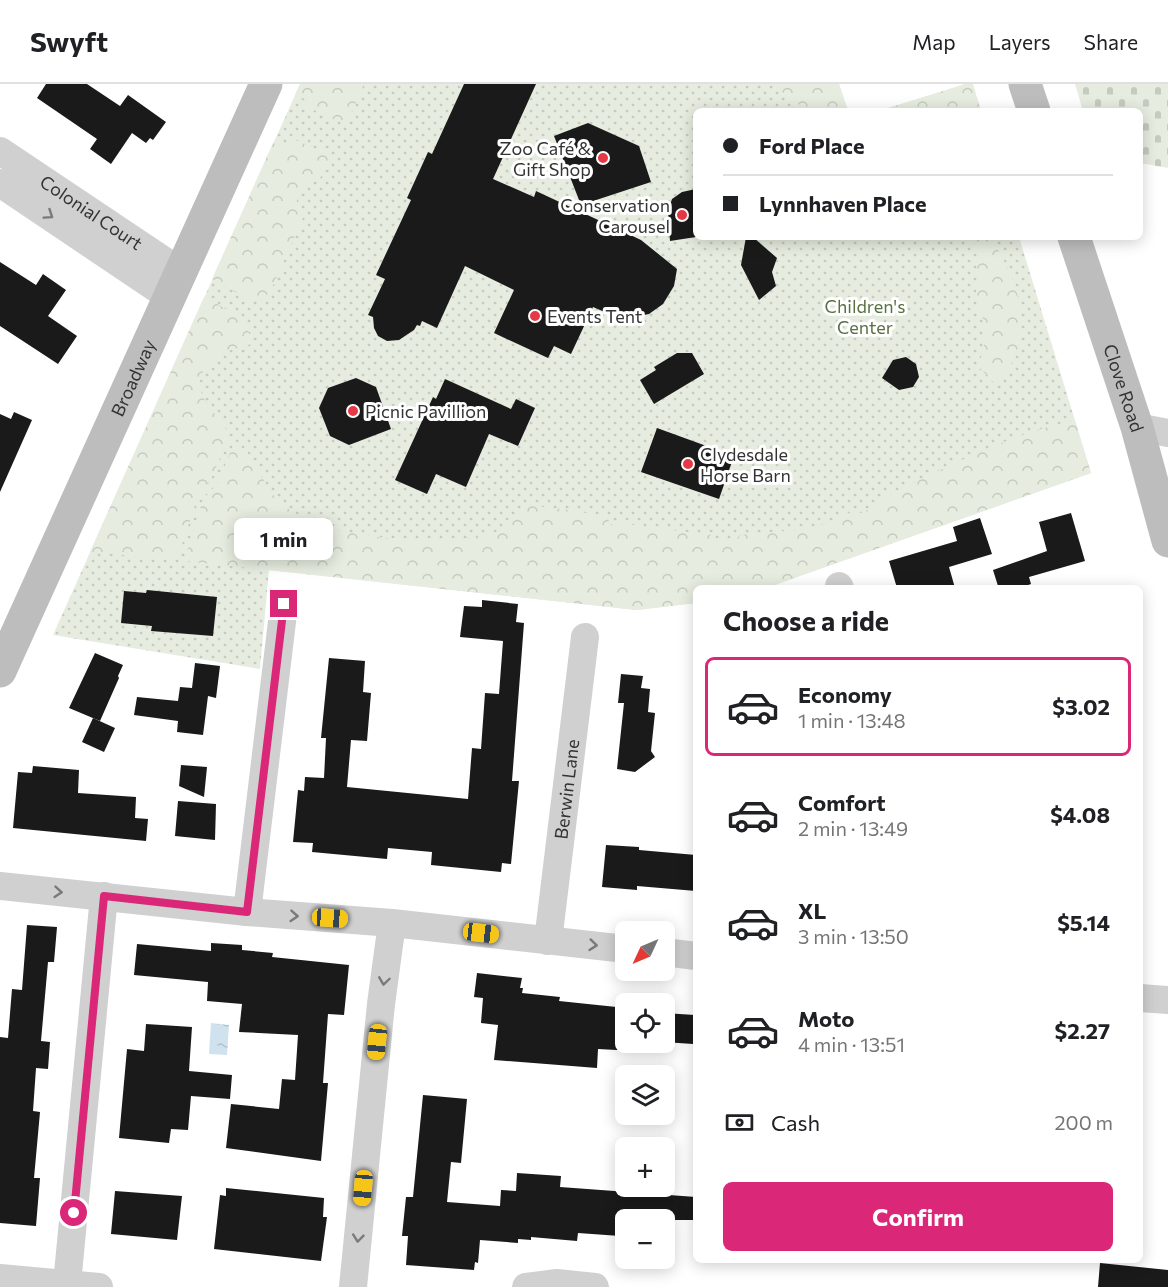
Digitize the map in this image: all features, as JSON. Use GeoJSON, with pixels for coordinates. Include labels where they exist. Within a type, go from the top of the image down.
{"type":"FeatureCollection","features":[{"type":"Feature","properties":{"kind":"street","name":"Broadway"},"geometry":{"type":"LineString","coordinates":[[0,671],[266,84]]}},
{"type":"Feature","properties":{"kind":"street"},"geometry":{"type":"LineString","coordinates":[[1026,84],[1033,108]]}},
{"type":"Feature","properties":{"kind":"street","name":"Colonial Court"},"geometry":{"type":"LineString","coordinates":[[0,151],[175,285]]}},
{"type":"Feature","properties":{"kind":"street","name":"Colonial Court"},"geometry":{"type":"LineString","coordinates":[[0,183],[175,285]]}},
{"type":"Feature","properties":{"kind":"street","name":"Clove Road"},"geometry":{"type":"LineString","coordinates":[[1075,240],[1152,430],[1168,541]]}},
{"type":"Feature","properties":{"kind":"street"},"geometry":{"type":"LineString","coordinates":[[247,912],[284,604]]}},
{"type":"Feature","properties":{"kind":"street","name":"Berwin Lane"},"geometry":{"type":"LineString","coordinates":[[548,941],[585,637]]}},
{"type":"Feature","properties":{"kind":"street"},"geometry":{"type":"LineString","coordinates":[[0,886],[247,912],[392,923],[615,948]]}},
{"type":"Feature","properties":{"kind":"street"},"geometry":{"type":"LineString","coordinates":[[67,1284],[104,896]]}},
{"type":"Feature","properties":{"kind":"street"},"geometry":{"type":"LineString","coordinates":[[353,1287],[381,1004],[392,923]]}},
{"type":"Feature","properties":{"kind":"street"},"geometry":{"type":"LineString","coordinates":[[675,953],[693,956]]}},
{"type":"Feature","properties":{"kind":"street"},"geometry":{"type":"LineString","coordinates":[[1143,998],[1168,1000]]}},
{"type":"Feature","properties":{"kind":"street"},"geometry":{"type":"LineString","coordinates":[[0,1278],[99,1287]]}},
{"type":"Feature","properties":{"kind":"street"},"geometry":{"type":"LineString","coordinates":[[526,1287],[557,1283],[595,1287]]}},
{"type":"Feature","properties":{"kind":"green space","name":"Children's Center"},"geometry":{"type":"Polygon","coordinates":[[[300,84],[839,84],[847,108],[693,108],[693,240],[1020,240],[1091,473],[774,585],[693,585],[693,603],[637,610],[269,570],[260,669],[53,635],[300,84]]]}},
{"type":"Feature","properties":{"kind":"green space"},"geometry":{"type":"Polygon","coordinates":[[[300,84],[364,84],[346,125],[305,106],[307,100],[295,95],[300,84]]]}},
{"type":"Feature","properties":{"kind":"green space"},"geometry":{"type":"Polygon","coordinates":[[[772,84],[839,84],[847,108],[803,108],[772,84]]]}},
{"type":"Feature","properties":{"kind":"green space"},"geometry":{"type":"Polygon","coordinates":[[[965,84],[973,84],[980,108],[888,108],[965,84]]]}},
{"type":"Feature","properties":{"kind":"green space"},"geometry":{"type":"Polygon","coordinates":[[[1075,84],[1168,84],[1168,168],[1143,164],[1143,108],[1082,108],[1075,84]]]}},
{"type":"Feature","properties":{"kind":"green space"},"geometry":{"type":"Polygon","coordinates":[[[291,138],[331,155],[321,177],[304,186],[297,193],[297,203],[303,218],[271,290],[264,298],[250,300],[212,279],[273,143],[287,149],[291,138]]]}},
{"type":"Feature","properties":{"kind":"green space"},"geometry":{"type":"Polygon","coordinates":[[[972,240],[993,240],[1009,271],[1019,302],[1021,331],[1019,345],[1006,372],[996,385],[978,366],[985,335],[982,315],[976,300],[977,259],[972,240]]]}},
{"type":"Feature","properties":{"kind":"green space"},"geometry":{"type":"Polygon","coordinates":[[[204,297],[241,321],[250,335],[251,344],[216,357],[201,375],[202,395],[229,436],[212,477],[197,499],[177,560],[90,552],[204,297]]]}},
{"type":"Feature","properties":{"kind":"green space"},"geometry":{"type":"Polygon","coordinates":[[[1075,421],[1091,473],[774,585],[693,585],[693,603],[637,610],[185,561],[203,499],[218,483],[235,440],[251,457],[272,493],[287,508],[316,523],[355,534],[420,540],[465,539],[484,536],[507,526],[524,505],[588,513],[609,519],[608,523],[618,526],[620,521],[636,525],[635,529],[644,531],[646,527],[712,535],[717,540],[735,540],[740,535],[796,530],[824,524],[854,511],[861,513],[876,506],[877,501],[957,462],[1014,438],[1075,421]]]}},
{"type":"Feature","properties":{"kind":"water"},"geometry":{"type":"Polygon","coordinates":[[[211,1023],[229,1025],[227,1055],[209,1054],[211,1023]]]}},
{"type":"Feature","properties":{"kind":"building"},"geometry":{"type":"Polygon","coordinates":[[[46,84],[87,84],[120,106],[128,95],[166,122],[153,140],[150,138],[146,143],[132,133],[111,164],[90,149],[97,139],[37,98],[46,84]]]}},
{"type":"Feature","properties":{"kind":"building"},"geometry":{"type":"Polygon","coordinates":[[[464,84],[536,84],[493,179],[534,197],[536,191],[641,240],[677,269],[674,286],[663,304],[649,314],[628,318],[614,316],[593,307],[571,354],[554,346],[548,358],[494,333],[514,290],[465,266],[437,328],[422,321],[420,326],[417,325],[414,330],[399,340],[387,341],[378,336],[374,328],[373,317],[368,315],[385,279],[376,275],[411,200],[407,198],[428,152],[432,154],[464,84]]]}},
{"type":"Feature","properties":{"kind":"building","name":"Zoo Café & Gift Shop"},"geometry":{"type":"Polygon","coordinates":[[[588,123],[639,146],[651,182],[581,205],[554,136],[588,123]]]}},
{"type":"Feature","properties":{"kind":"building","name":"Conservation Carousel"},"geometry":{"type":"Polygon","coordinates":[[[693,190],[693,237],[670,241],[668,211],[672,199],[682,192],[693,190]]]}},
{"type":"Feature","properties":{"kind":"building"},"geometry":{"type":"Polygon","coordinates":[[[745,240],[756,240],[777,258],[772,272],[776,286],[759,300],[741,265],[745,240]]]}},
{"type":"Feature","properties":{"kind":"building"},"geometry":{"type":"Polygon","coordinates":[[[0,262],[36,285],[43,274],[66,290],[48,316],[77,336],[58,364],[0,326],[0,262]]]}},
{"type":"Feature","properties":{"kind":"building"},"geometry":{"type":"Polygon","coordinates":[[[677,353],[692,353],[704,374],[654,404],[640,380],[656,370],[654,367],[677,353]]]}},
{"type":"Feature","properties":{"kind":"building"},"geometry":{"type":"Polygon","coordinates":[[[906,357],[916,364],[919,377],[913,387],[899,390],[882,378],[893,360],[906,357]]]}},
{"type":"Feature","properties":{"kind":"building","name":"Picnic Pavillion"},"geometry":{"type":"Polygon","coordinates":[[[356,378],[376,387],[391,429],[349,445],[330,436],[319,408],[328,388],[356,378]]]}},
{"type":"Feature","properties":{"kind":"building"},"geometry":{"type":"Polygon","coordinates":[[[445,379],[511,409],[516,399],[535,408],[518,446],[489,434],[466,487],[436,474],[427,494],[395,480],[433,397],[436,399],[445,379]]]}},
{"type":"Feature","properties":{"kind":"building"},"geometry":{"type":"Polygon","coordinates":[[[14,412],[32,420],[0,492],[0,414],[11,419],[14,412]]]}},
{"type":"Feature","properties":{"kind":"building","name":"Clydesdale Horse Barn"},"geometry":{"type":"Polygon","coordinates":[[[657,428],[734,456],[719,499],[641,472],[657,428]]]}},
{"type":"Feature","properties":{"kind":"building"},"geometry":{"type":"Polygon","coordinates":[[[1071,513],[1085,561],[1029,577],[1031,584],[1028,585],[998,585],[993,570],[1047,551],[1039,522],[1071,513]]]}},
{"type":"Feature","properties":{"kind":"building"},"geometry":{"type":"Polygon","coordinates":[[[980,518],[992,554],[949,567],[954,585],[896,585],[889,561],[957,541],[953,527],[980,518]]]}},
{"type":"Feature","properties":{"kind":"building"},"geometry":{"type":"Polygon","coordinates":[[[147,590],[217,597],[213,636],[151,631],[152,626],[121,623],[124,591],[146,593],[147,590]]]}},
{"type":"Feature","properties":{"kind":"building"},"geometry":{"type":"Polygon","coordinates":[[[482,600],[518,604],[516,622],[524,623],[512,781],[519,781],[511,864],[502,863],[501,872],[431,865],[432,852],[388,848],[387,859],[312,852],[313,843],[293,842],[298,790],[304,791],[305,777],[324,778],[326,738],[321,738],[329,658],[365,661],[363,692],[371,693],[367,741],[351,740],[347,787],[468,799],[472,748],[481,749],[485,693],[499,694],[503,641],[460,637],[464,606],[482,607],[482,600]]]}},
{"type":"Feature","properties":{"kind":"building"},"geometry":{"type":"Polygon","coordinates":[[[95,653],[123,665],[100,721],[69,708],[95,653]]]}},
{"type":"Feature","properties":{"kind":"building"},"geometry":{"type":"Polygon","coordinates":[[[195,663],[220,666],[216,698],[208,696],[203,735],[177,732],[178,721],[134,715],[137,697],[178,701],[180,687],[192,688],[195,663]]]}},
{"type":"Feature","properties":{"kind":"building"},"geometry":{"type":"Polygon","coordinates":[[[621,674],[643,676],[641,688],[650,689],[648,712],[655,713],[651,751],[655,757],[635,772],[617,769],[624,703],[618,703],[621,674]]]}},
{"type":"Feature","properties":{"kind":"building"},"geometry":{"type":"Polygon","coordinates":[[[93,718],[115,728],[104,752],[82,742],[93,718]]]}},
{"type":"Feature","properties":{"kind":"building"},"geometry":{"type":"Polygon","coordinates":[[[181,765],[207,767],[204,797],[179,786],[181,765]]]}},
{"type":"Feature","properties":{"kind":"building"},"geometry":{"type":"Polygon","coordinates":[[[33,766],[79,770],[78,793],[136,797],[135,818],[148,819],[146,841],[13,828],[18,772],[32,773],[33,766]]]}},
{"type":"Feature","properties":{"kind":"building"},"geometry":{"type":"Polygon","coordinates":[[[178,801],[216,804],[215,840],[175,836],[178,801]]]}},
{"type":"Feature","properties":{"kind":"building"},"geometry":{"type":"Polygon","coordinates":[[[606,845],[693,855],[693,891],[637,886],[637,890],[602,887],[606,845]]]}},
{"type":"Feature","properties":{"kind":"building"},"geometry":{"type":"Polygon","coordinates":[[[27,925],[57,927],[54,962],[48,962],[41,1041],[50,1042],[48,1069],[36,1068],[33,1111],[40,1112],[34,1178],[40,1178],[36,1226],[0,1223],[0,1037],[8,1038],[12,989],[22,990],[27,925]]]}},
{"type":"Feature","properties":{"kind":"building"},"geometry":{"type":"Polygon","coordinates":[[[211,943],[242,945],[242,950],[273,953],[272,957],[349,965],[344,1015],[328,1014],[323,1083],[328,1083],[321,1161],[226,1148],[231,1104],[279,1109],[282,1079],[295,1080],[298,1035],[239,1032],[242,1004],[207,1001],[208,982],[134,975],[137,944],[211,951],[211,943]]]}},
{"type":"Feature","properties":{"kind":"building"},"geometry":{"type":"Polygon","coordinates":[[[477,973],[522,978],[520,988],[523,988],[522,993],[560,997],[559,1001],[615,1007],[615,1050],[598,1049],[597,1068],[494,1060],[498,1025],[481,1023],[483,998],[474,997],[477,973]]]}},
{"type":"Feature","properties":{"kind":"building"},"geometry":{"type":"Polygon","coordinates":[[[675,1014],[693,1015],[693,1044],[675,1043],[675,1014]]]}},
{"type":"Feature","properties":{"kind":"building"},"geometry":{"type":"Polygon","coordinates":[[[146,1024],[192,1027],[189,1071],[232,1075],[230,1099],[191,1096],[188,1130],[171,1129],[169,1143],[119,1138],[127,1049],[144,1051],[146,1024]]]}},
{"type":"Feature","properties":{"kind":"building"},"geometry":{"type":"Polygon","coordinates":[[[423,1095],[467,1099],[461,1163],[451,1162],[447,1202],[500,1206],[501,1190],[516,1191],[517,1173],[561,1176],[560,1187],[615,1191],[615,1197],[693,1197],[693,1220],[675,1220],[675,1209],[615,1209],[615,1236],[578,1233],[577,1241],[531,1237],[531,1240],[518,1239],[518,1243],[480,1240],[478,1263],[475,1262],[474,1270],[406,1265],[408,1236],[402,1236],[406,1197],[413,1197],[423,1095]]]}},
{"type":"Feature","properties":{"kind":"building"},"geometry":{"type":"Polygon","coordinates":[[[226,1188],[324,1198],[323,1217],[327,1217],[321,1261],[214,1249],[220,1195],[226,1196],[226,1188]]]}},
{"type":"Feature","properties":{"kind":"building"},"geometry":{"type":"Polygon","coordinates":[[[115,1191],[182,1196],[177,1240],[111,1234],[115,1191]]]}},
{"type":"Feature","properties":{"kind":"building"},"geometry":{"type":"Polygon","coordinates":[[[1100,1263],[1168,1270],[1168,1287],[1098,1287],[1100,1263]]]}},
{"type":"Feature","properties":{"kind":"place","name":"Zoo Café & Gift Shop"},"geometry":{"type":"Point","coordinates":[603,158]}},
{"type":"Feature","properties":{"kind":"place","name":"Conservation Carousel"},"geometry":{"type":"Point","coordinates":[682,215]}},
{"type":"Feature","properties":{"kind":"place","name":"Events Tent"},"geometry":{"type":"Point","coordinates":[535,316]}},
{"type":"Feature","properties":{"kind":"place","name":"Picnic Pavillion"},"geometry":{"type":"Point","coordinates":[353,411]}},
{"type":"Feature","properties":{"kind":"place","name":"Clydesdale Horse Barn"},"geometry":{"type":"Point","coordinates":[688,464]}},
{"type":"Feature","properties":{"kind":"route"},"geometry":{"type":"LineString","coordinates":[[74,1213],[104,896],[247,912],[284,604]]}}]}
